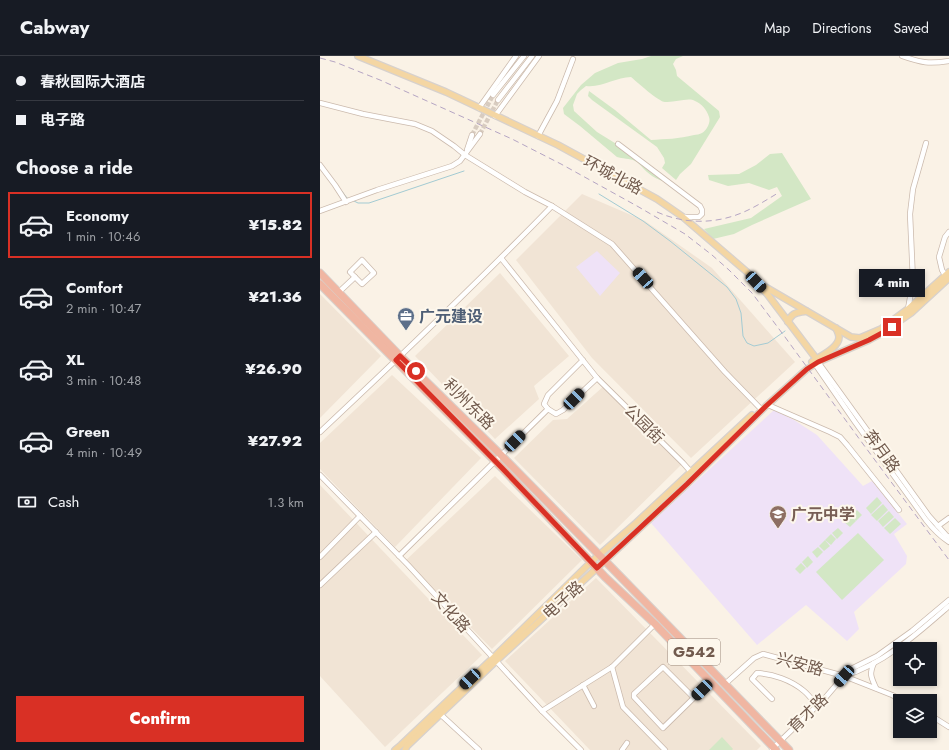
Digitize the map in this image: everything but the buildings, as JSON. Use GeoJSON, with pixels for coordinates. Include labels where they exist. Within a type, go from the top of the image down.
{"type":"FeatureCollection","features":[{"type":"Feature","properties":{"kind":"highway","name":"利州东路"},"geometry":{"type":"LineString","coordinates":[[320,273],[398,358],[591,562]]}},
{"type":"Feature","properties":{"kind":"highway","name":"利州东路"},"geometry":{"type":"LineString","coordinates":[[320,284],[501,456],[598,554]]}},
{"type":"Feature","properties":{"kind":"highway","name":"G542"},"geometry":{"type":"LineString","coordinates":[[598,554],[789,750]]}},
{"type":"Feature","properties":{"kind":"highway","name":"G542"},"geometry":{"type":"LineString","coordinates":[[591,562],[655,624],[774,749]]}},
{"type":"Feature","properties":{"kind":"main road","name":"环城北路"},"geometry":{"type":"LineString","coordinates":[[358,56],[432,86],[538,136],[657,199],[683,217],[747,272],[768,295],[812,353],[816,362]]}},
{"type":"Feature","properties":{"kind":"main road"},"geometry":{"type":"LineString","coordinates":[[756,282],[851,337],[860,338],[881,329],[908,309],[948,275]]}},
{"type":"Feature","properties":{"kind":"main road","name":"电子路"},"geometry":{"type":"LineString","coordinates":[[395,750],[494,659],[598,554],[636,523],[805,366],[882,333],[911,313],[948,275]]}},
{"type":"Feature","properties":{"kind":"main road"},"geometry":{"type":"LineString","coordinates":[[788,322],[790,316],[795,313],[807,311]]}},
{"type":"Feature","properties":{"kind":"main road"},"geometry":{"type":"LineString","coordinates":[[816,362],[838,342],[839,336],[836,328]]}},
{"type":"Feature","properties":{"kind":"main road"},"geometry":{"type":"LineString","coordinates":[[812,353],[817,354],[829,351]]}},
{"type":"Feature","properties":{"kind":"main road","name":"电子路"},"geometry":{"type":"LineString","coordinates":[[494,659],[597,568],[687,484],[768,405],[816,362]]}},
{"type":"Feature","properties":{"kind":"main road","name":"电子路"},"geometry":{"type":"LineString","coordinates":[[405,750],[438,712]]}},
{"type":"Feature","properties":{"kind":"main road"},"geometry":{"type":"LineString","coordinates":[[761,734],[767,728]]}},
{"type":"Feature","properties":{"kind":"street"},"geometry":{"type":"LineString","coordinates":[[479,108],[516,56]]}},
{"type":"Feature","properties":{"kind":"street"},"geometry":{"type":"LineString","coordinates":[[493,95],[524,56]]}},
{"type":"Feature","properties":{"kind":"street"},"geometry":{"type":"LineString","coordinates":[[498,100],[532,56]]}},
{"type":"Feature","properties":{"kind":"street"},"geometry":{"type":"LineString","coordinates":[[495,116],[539,56]]}},
{"type":"Feature","properties":{"kind":"street"},"geometry":{"type":"LineString","coordinates":[[902,56],[920,62],[949,62]]}},
{"type":"Feature","properties":{"kind":"street"},"geometry":{"type":"LineString","coordinates":[[538,136],[557,101],[573,59]]}},
{"type":"Feature","properties":{"kind":"street"},"geometry":{"type":"LineString","coordinates":[[320,103],[363,114],[415,124],[432,131],[465,155],[525,192],[552,206],[612,244],[725,372],[760,408]]}},
{"type":"Feature","properties":{"kind":"street"},"geometry":{"type":"LineString","coordinates":[[320,211],[377,190],[452,166],[460,161],[480,134]]}},
{"type":"Feature","properties":{"kind":"street"},"geometry":{"type":"LineString","coordinates":[[465,155],[472,135]]}},
{"type":"Feature","properties":{"kind":"street"},"geometry":{"type":"LineString","coordinates":[[908,309],[913,281],[910,214],[913,189],[926,143]]}},
{"type":"Feature","properties":{"kind":"street"},"geometry":{"type":"LineString","coordinates":[[618,144],[685,194],[702,209],[702,214],[698,217],[683,217]]}},
{"type":"Feature","properties":{"kind":"street"},"geometry":{"type":"LineString","coordinates":[[320,165],[348,201]]}},
{"type":"Feature","properties":{"kind":"street"},"geometry":{"type":"LineString","coordinates":[[320,432],[501,258],[552,206]]}},
{"type":"Feature","properties":{"kind":"street"},"geometry":{"type":"LineString","coordinates":[[948,275],[942,270],[939,257],[945,237],[949,232]]}},
{"type":"Feature","properties":{"kind":"street"},"geometry":{"type":"LineString","coordinates":[[501,258],[582,360],[548,395],[544,404],[548,409],[556,414],[564,410],[597,378]]}},
{"type":"Feature","properties":{"kind":"street"},"geometry":{"type":"LineString","coordinates":[[362,260],[374,273],[362,284],[355,277],[350,272],[362,260]]}},
{"type":"Feature","properties":{"kind":"street"},"geometry":{"type":"LineString","coordinates":[[339,292],[355,277]]}},
{"type":"Feature","properties":{"kind":"street","name":"公园街"},"geometry":{"type":"LineString","coordinates":[[582,360],[597,378],[691,472]]}},
{"type":"Feature","properties":{"kind":"street"},"geometry":{"type":"LineString","coordinates":[[816,362],[855,422],[926,520],[936,532],[949,542]]}},
{"type":"Feature","properties":{"kind":"street","name":"奔月路"},"geometry":{"type":"LineString","coordinates":[[816,362],[925,510],[949,537]]}},
{"type":"Feature","properties":{"kind":"street"},"geometry":{"type":"LineString","coordinates":[[768,405],[840,437],[899,510]]}},
{"type":"Feature","properties":{"kind":"street"},"geometry":{"type":"LineString","coordinates":[[399,556],[548,409]]}},
{"type":"Feature","properties":{"kind":"street","name":"文化路"},"geometry":{"type":"LineString","coordinates":[[320,475],[399,556],[542,711],[581,750]]}},
{"type":"Feature","properties":{"kind":"street"},"geometry":{"type":"LineString","coordinates":[[320,557],[360,516]]}},
{"type":"Feature","properties":{"kind":"street"},"geometry":{"type":"LineString","coordinates":[[938,526],[949,518]]}},
{"type":"Feature","properties":{"kind":"street"},"geometry":{"type":"LineString","coordinates":[[320,586],[376,532]]}},
{"type":"Feature","properties":{"kind":"street"},"geometry":{"type":"LineString","coordinates":[[914,633],[949,600]]}},
{"type":"Feature","properties":{"kind":"street"},"geometry":{"type":"LineString","coordinates":[[844,676],[858,672],[881,659],[949,606]]}},
{"type":"Feature","properties":{"kind":"street"},"geometry":{"type":"LineString","coordinates":[[542,711],[612,667],[655,624]]}},
{"type":"Feature","properties":{"kind":"street","name":"育才路"},"geometry":{"type":"LineString","coordinates":[[774,749],[780,741],[817,706],[849,670],[877,656],[914,633]]}},
{"type":"Feature","properties":{"kind":"street","name":"兴安路"},"geometry":{"type":"LineString","coordinates":[[725,684],[754,658],[763,654],[844,676],[893,696]]}},
{"type":"Feature","properties":{"kind":"street"},"geometry":{"type":"LineString","coordinates":[[874,663],[870,677],[876,688]]}},
{"type":"Feature","properties":{"kind":"street"},"geometry":{"type":"LineString","coordinates":[[612,667],[623,707],[665,750]]}},
{"type":"Feature","properties":{"kind":"street"},"geometry":{"type":"LineString","coordinates":[[694,698],[663,667],[634,694],[634,698],[663,728],[694,698],[710,682]]}},
{"type":"Feature","properties":{"kind":"street"},"geometry":{"type":"LineString","coordinates":[[772,699],[752,679],[757,673],[776,676],[792,683],[804,691],[817,706]]}},
{"type":"Feature","properties":{"kind":"street"},"geometry":{"type":"LineString","coordinates":[[583,685],[594,706]]}},
{"type":"Feature","properties":{"kind":"street"},"geometry":{"type":"LineString","coordinates":[[438,712],[479,750]]}},
{"type":"Feature","properties":{"kind":"street"},"geometry":{"type":"LineString","coordinates":[[937,719],[949,727]]}},
{"type":"Feature","properties":{"kind":"street"},"geometry":{"type":"LineString","coordinates":[[622,750],[627,743]]}},
{"type":"Feature","properties":{"kind":"shaded area"},"geometry":{"type":"Polygon","coordinates":[[[582,194],[645,221],[712,268],[795,362],[691,458],[592,358],[516,260],[582,194]]]}},
{"type":"Feature","properties":{"kind":"shaded area"},"geometry":{"type":"Polygon","coordinates":[[[597,251],[620,273],[600,296],[576,267],[597,251]]]}},
{"type":"Feature","properties":{"kind":"shaded area"},"geometry":{"type":"Polygon","coordinates":[[[500,273],[569,356],[534,386],[539,399],[495,439],[415,356],[500,273]]]}},
{"type":"Feature","properties":{"kind":"shaded area"},"geometry":{"type":"Polygon","coordinates":[[[320,294],[381,356],[320,418],[320,294]]]}},
{"type":"Feature","properties":{"kind":"shaded area"},"geometry":{"type":"Polygon","coordinates":[[[392,375],[481,458],[395,547],[320,469],[320,443],[392,375]]]}},
{"type":"Feature","properties":{"kind":"shaded area"},"geometry":{"type":"Polygon","coordinates":[[[605,385],[683,463],[600,545],[514,458],[553,420],[567,419],[605,385]]]}},
{"type":"Feature","properties":{"kind":"shaded area","name":"广元中学"},"geometry":{"type":"Polygon","coordinates":[[[774,410],[794,420],[817,435],[863,486],[872,481],[907,524],[894,534],[907,556],[906,564],[854,612],[859,629],[847,641],[806,605],[757,645],[651,523],[774,410]]]}},
{"type":"Feature","properties":{"kind":"shaded area"},"geometry":{"type":"Polygon","coordinates":[[[495,476],[582,560],[492,649],[405,561],[495,476]]]}},
{"type":"Feature","properties":{"kind":"shaded area"},"geometry":{"type":"Polygon","coordinates":[[[320,485],[482,655],[385,747],[320,676],[320,485]]]}},
{"type":"Feature","properties":{"kind":"shaded area"},"geometry":{"type":"Polygon","coordinates":[[[596,578],[761,746],[757,750],[590,750],[505,661],[596,578]]]}},
{"type":"Feature","properties":{"kind":"green space"},"geometry":{"type":"Polygon","coordinates":[[[651,56],[683,56],[676,59],[673,64],[677,76],[719,111],[720,117],[691,164],[676,180],[662,168],[665,163],[664,158],[657,147],[592,100],[588,96],[589,91],[615,110],[651,140],[672,139],[704,132],[708,126],[709,119],[706,110],[700,104],[692,100],[669,102],[662,101],[631,77],[625,77],[598,85],[586,86],[577,94],[573,105],[574,111],[597,132],[618,145],[666,182],[659,180],[647,172],[636,161],[617,157],[564,114],[563,108],[581,85],[595,73],[618,63],[651,56]]]}},
{"type":"Feature","properties":{"kind":"green space"},"geometry":{"type":"Polygon","coordinates":[[[782,153],[811,199],[734,234],[713,239],[704,229],[751,218],[782,196],[777,187],[769,190],[749,183],[728,186],[709,180],[708,175],[739,174],[756,165],[770,154],[782,153]]]}},
{"type":"Feature","properties":{"kind":"green space"},"geometry":{"type":"Polygon","coordinates":[[[877,497],[882,503],[871,514],[866,508],[877,497]]]}},
{"type":"Feature","properties":{"kind":"green space"},"geometry":{"type":"Polygon","coordinates":[[[883,504],[888,510],[877,521],[871,515],[883,504]]]}},
{"type":"Feature","properties":{"kind":"green space"},"geometry":{"type":"Polygon","coordinates":[[[857,510],[862,515],[856,521],[851,516],[857,510]]]}},
{"type":"Feature","properties":{"kind":"green space"},"geometry":{"type":"Polygon","coordinates":[[[889,511],[894,517],[883,527],[878,521],[889,511]]]}},
{"type":"Feature","properties":{"kind":"green space"},"geometry":{"type":"Polygon","coordinates":[[[850,516],[856,521],[850,527],[844,522],[850,516]]]}},
{"type":"Feature","properties":{"kind":"green space"},"geometry":{"type":"Polygon","coordinates":[[[895,518],[901,524],[890,534],[884,528],[895,518]]]}},
{"type":"Feature","properties":{"kind":"green space"},"geometry":{"type":"Polygon","coordinates":[[[838,528],[843,533],[837,539],[832,533],[838,528]]]}},
{"type":"Feature","properties":{"kind":"green space"},"geometry":{"type":"Polygon","coordinates":[[[858,533],[884,560],[842,600],[816,572],[858,533]]]}},
{"type":"Feature","properties":{"kind":"green space"},"geometry":{"type":"Polygon","coordinates":[[[831,534],[836,539],[831,545],[825,540],[831,534]]]}},
{"type":"Feature","properties":{"kind":"green space"},"geometry":{"type":"Polygon","coordinates":[[[825,540],[830,546],[824,551],[819,546],[825,540]]]}},
{"type":"Feature","properties":{"kind":"green space"},"geometry":{"type":"Polygon","coordinates":[[[818,547],[823,552],[817,558],[812,552],[818,547]]]}},
{"type":"Feature","properties":{"kind":"green space"},"geometry":{"type":"Polygon","coordinates":[[[808,556],[813,562],[807,568],[802,562],[808,556]]]}},
{"type":"Feature","properties":{"kind":"green space"},"geometry":{"type":"Polygon","coordinates":[[[801,563],[806,568],[800,574],[795,569],[801,563]]]}},
{"type":"Feature","properties":{"kind":"green space"},"geometry":{"type":"Polygon","coordinates":[[[722,737],[733,749],[732,750],[709,750],[722,737]]]}},
{"type":"Feature","properties":{"kind":"waterway"},"geometry":{"type":"LineString","coordinates":[[354,201],[358,203],[369,203],[464,171]]}},
{"type":"Feature","properties":{"kind":"waterway"},"geometry":{"type":"LineString","coordinates":[[341,190],[347,198],[350,199]]}},
{"type":"Feature","properties":{"kind":"waterway"},"geometry":{"type":"LineString","coordinates":[[599,194],[643,221],[727,287],[736,299],[741,313],[743,336],[747,343],[754,346],[768,343],[785,331]]}},
{"type":"Feature","properties":{"kind":"tunnel"},"geometry":{"type":"LineString","coordinates":[[472,135],[493,95]]}},
{"type":"Feature","properties":{"kind":"tunnel"},"geometry":{"type":"LineString","coordinates":[[480,134],[498,100]]}},
{"type":"Feature","properties":{"kind":"railway"},"geometry":{"type":"LineString","coordinates":[[320,58],[335,62],[380,80],[512,139],[637,206],[685,234],[712,255],[752,293],[949,560]]}},
{"type":"Feature","properties":{"kind":"railway"},"geometry":{"type":"LineString","coordinates":[[657,212],[691,221],[713,220],[746,211],[778,193]]}},
{"type":"Feature","properties":{"kind":"place","name":"广元建设"},"geometry":{"type":"Point","coordinates":[406,331]}},
{"type":"Feature","properties":{"kind":"place","name":"广元中学"},"geometry":{"type":"Point","coordinates":[778,529]}},
{"type":"Feature","properties":{"kind":"route"},"geometry":{"type":"LineString","coordinates":[[416,371],[400,356],[396,360],[597,568],[687,484],[766,406],[807,369],[818,362],[869,340],[892,327]]}}]}
